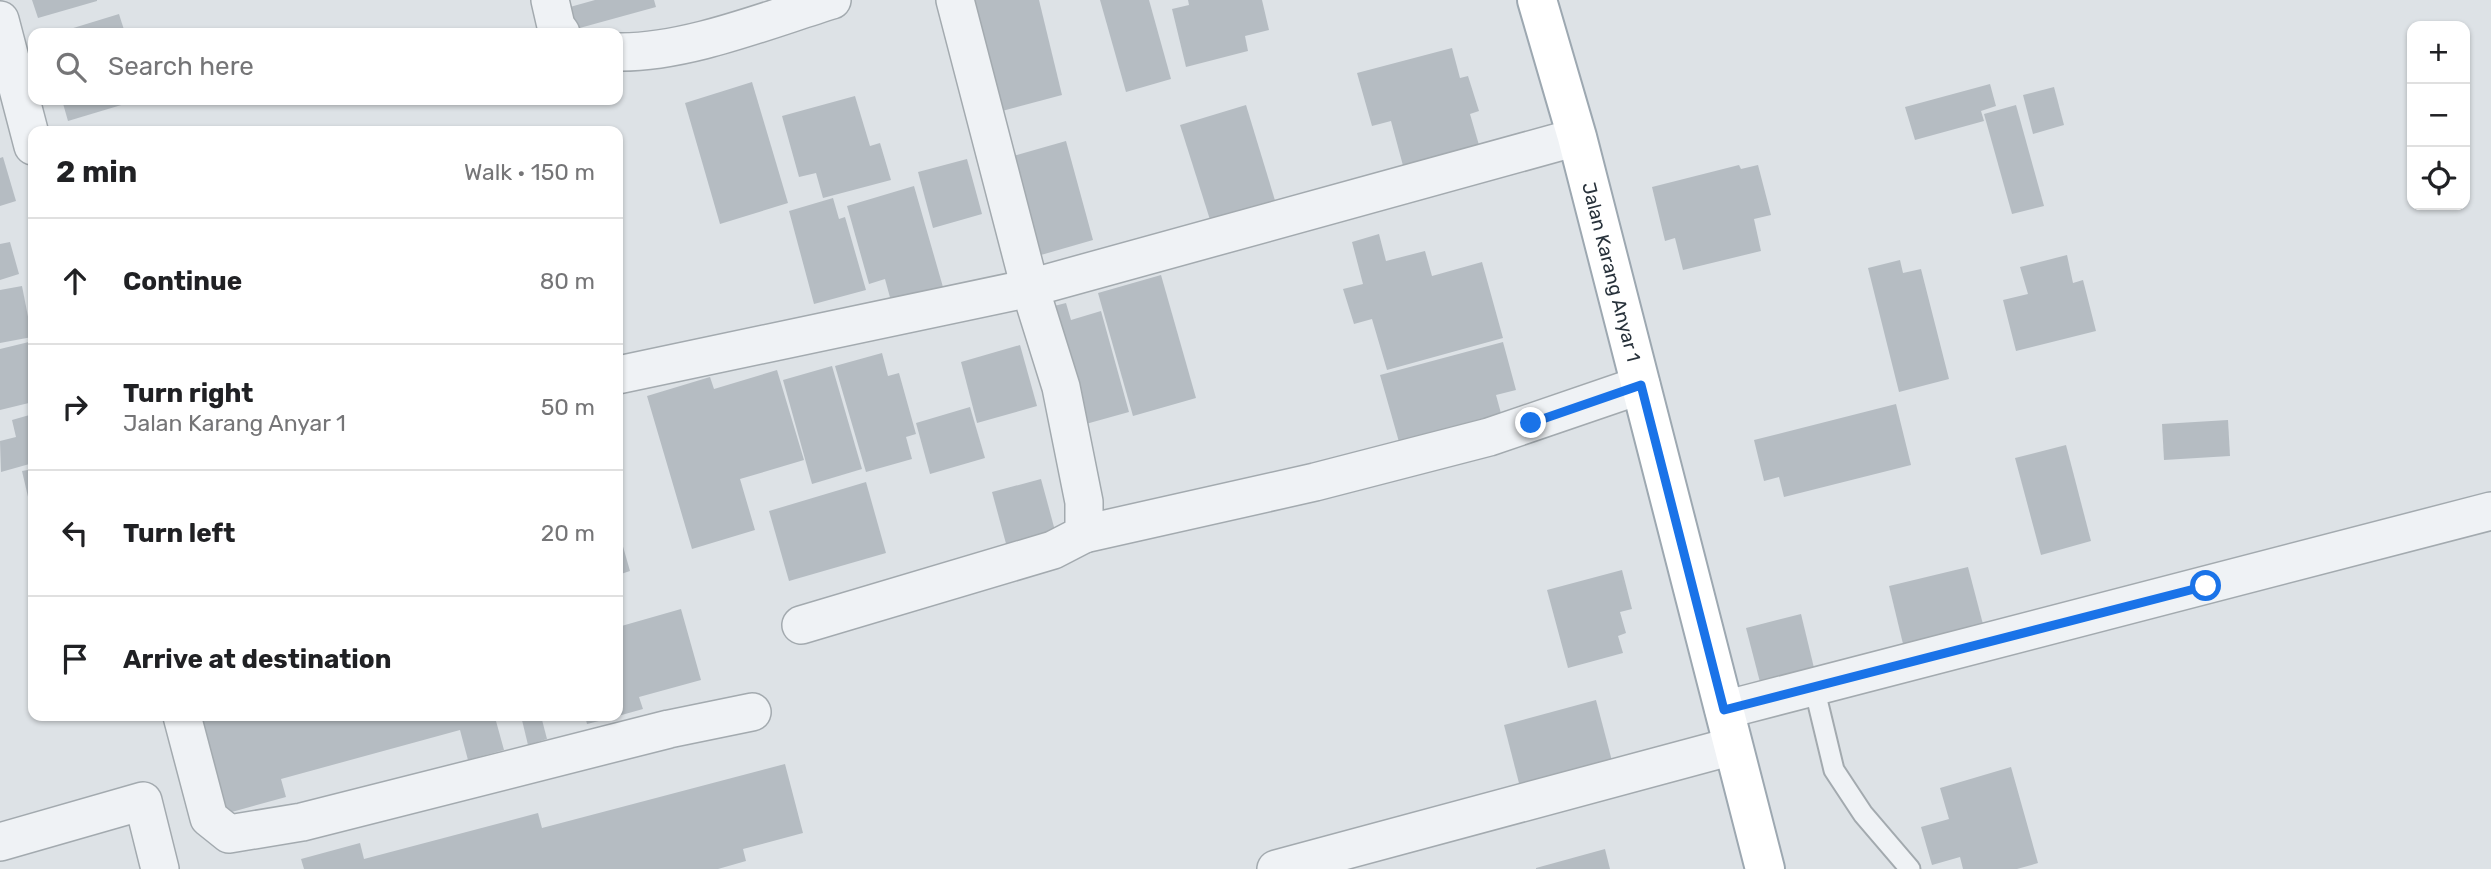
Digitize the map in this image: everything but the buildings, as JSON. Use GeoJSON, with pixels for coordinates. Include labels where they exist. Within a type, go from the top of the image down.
{"type":"FeatureCollection","features":[{"type":"Feature","properties":{"kind":"main road","name":"Jalan Karang Anyar 1"},"geometry":{"type":"LineString","coordinates":[[1537,0],[1577,137],[1765,869]]}},
{"type":"Feature","properties":{"kind":"street"},"geometry":{"type":"LineString","coordinates":[[550,0],[557,28]]}},
{"type":"Feature","properties":{"kind":"street"},"geometry":{"type":"LineString","coordinates":[[623,52],[638,52],[707,38],[832,0]]}},
{"type":"Feature","properties":{"kind":"street"},"geometry":{"type":"LineString","coordinates":[[956,0],[1030,288],[1061,387],[1084,502],[1084,534]]}},
{"type":"Feature","properties":{"kind":"street"},"geometry":{"type":"LineString","coordinates":[[0,20],[28,127]]}},
{"type":"Feature","properties":{"kind":"street"},"geometry":{"type":"LineString","coordinates":[[623,374],[1030,288],[1577,137]]}},
{"type":"Feature","properties":{"kind":"street"},"geometry":{"type":"LineString","coordinates":[[801,625],[1053,550],[1084,534],[1315,482],[1489,437],[1641,385]]}},
{"type":"Feature","properties":{"kind":"street"},"geometry":{"type":"LineString","coordinates":[[1276,869],[1729,728],[1814,687],[2491,511]]}},
{"type":"Feature","properties":{"kind":"street"},"geometry":{"type":"LineString","coordinates":[[183,721],[209,818],[229,834],[302,822],[669,729],[752,712]]}},
{"type":"Feature","properties":{"kind":"street"},"geometry":{"type":"LineString","coordinates":[[0,842],[143,801],[160,869]]}},
{"type":"Feature","properties":{"kind":"lane"},"geometry":{"type":"LineString","coordinates":[[1814,687],[1835,770],[1863,814],[1910,869]]}},
{"type":"Feature","properties":{"kind":"route"},"geometry":{"type":"LineString","coordinates":[[1531,423],[1641,385],[1724,710],[2206,586]]}}]}
